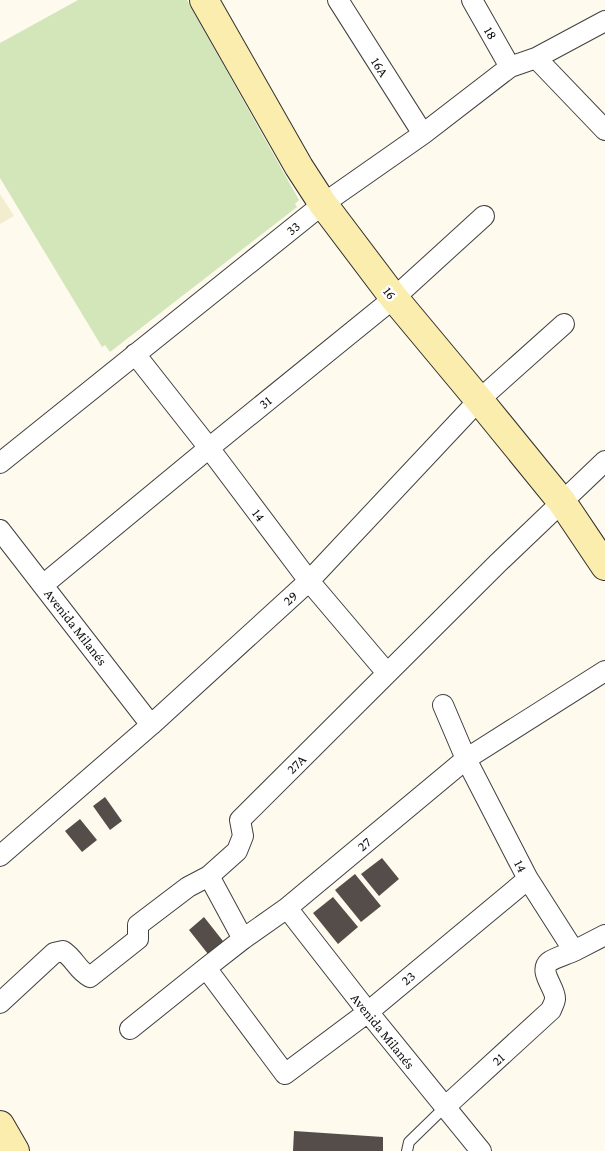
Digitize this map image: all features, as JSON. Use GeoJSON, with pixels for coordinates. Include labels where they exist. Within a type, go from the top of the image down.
{"type":"FeatureCollection","features":[{"type":"Feature","properties":{"kind":"street","name":"16"},"geometry":{"type":"LineString","coordinates":[[204,0],[299,168],[323,204],[394,298],[562,502],[605,566]]}},
{"type":"Feature","properties":{"kind":"street","name":"16A"},"geometry":{"type":"LineString","coordinates":[[338,0],[423,134]]}},
{"type":"Feature","properties":{"kind":"street","name":"18"},"geometry":{"type":"LineString","coordinates":[[472,0],[510,67]]}},
{"type":"Feature","properties":{"kind":"street","name":"33"},"geometry":{"type":"LineString","coordinates":[[0,463],[323,204],[423,134],[510,67],[536,58],[605,21]]}},
{"type":"Feature","properties":{"kind":"street"},"geometry":{"type":"LineString","coordinates":[[536,58],[605,130]]}},
{"type":"Feature","properties":{"kind":"street","name":"31"},"geometry":{"type":"LineString","coordinates":[[43,585],[394,298],[484,216]]}},
{"type":"Feature","properties":{"kind":"street","name":"29"},"geometry":{"type":"LineString","coordinates":[[0,856],[151,725],[309,581],[479,400],[564,324]]}},
{"type":"Feature","properties":{"kind":"street","name":"14"},"geometry":{"type":"LineString","coordinates":[[135,354],[209,448],[309,581],[387,673]]}},
{"type":"Feature","properties":{"kind":"street","name":"27A"},"geometry":{"type":"LineString","coordinates":[[0,1003],[54,954],[63,951],[69,954],[83,973],[90,976],[138,939],[138,925],[188,887],[208,876],[237,851],[244,836],[240,820],[498,563],[605,461]]}},
{"type":"Feature","properties":{"kind":"street","name":"Avenida Milanés"},"geometry":{"type":"LineString","coordinates":[[0,530],[151,725]]}},
{"type":"Feature","properties":{"kind":"street","name":"27"},"geometry":{"type":"LineString","coordinates":[[130,1029],[206,968],[287,908],[466,759],[605,671]]}},
{"type":"Feature","properties":{"kind":"street","name":"14"},"geometry":{"type":"LineString","coordinates":[[443,706],[466,759],[528,879],[574,951]]}},
{"type":"Feature","properties":{"kind":"street"},"geometry":{"type":"LineString","coordinates":[[208,876],[243,940]]}},
{"type":"Feature","properties":{"kind":"street","name":"23"},"geometry":{"type":"LineString","coordinates":[[206,968],[285,1074],[368,1012],[528,879]]}},
{"type":"Feature","properties":{"kind":"street","name":"Avenida Milanés"},"geometry":{"type":"LineString","coordinates":[[287,908],[368,1012],[481,1151]]}},
{"type":"Feature","properties":{"kind":"street"},"geometry":{"type":"LineString","coordinates":[[574,951],[605,935]]}},
{"type":"Feature","properties":{"kind":"street","name":"21"},"geometry":{"type":"LineString","coordinates":[[445,1107],[551,1010],[555,1000],[545,972],[546,967],[549,962],[574,951]]}},
{"type":"Feature","properties":{"kind":"street"},"geometry":{"type":"LineString","coordinates":[[0,1124],[15,1151]]}},
{"type":"Feature","properties":{"kind":"lane"},"geometry":{"type":"LineString","coordinates":[[407,1151],[409,1142],[445,1107]]}},
{"type":"Feature","properties":{"kind":"shaded area"},"geometry":{"type":"Polygon","coordinates":[[[0,194],[14,216],[0,224],[0,194]]]}},
{"type":"Feature","properties":{"kind":"green space"},"geometry":{"type":"Polygon","coordinates":[[[78,0],[187,0],[299,200],[295,204],[297,207],[110,352],[105,345],[102,347],[0,178],[0,43],[78,0]]]}},
{"type":"Feature","properties":{"kind":"building"},"geometry":{"type":"Polygon","coordinates":[[[105,797],[122,821],[110,830],[93,806],[105,797]]]}},
{"type":"Feature","properties":{"kind":"building"},"geometry":{"type":"Polygon","coordinates":[[[80,819],[97,840],[82,852],[65,831],[80,819]]]}},
{"type":"Feature","properties":{"kind":"building"},"geometry":{"type":"Polygon","coordinates":[[[382,858],[399,879],[379,896],[361,874],[382,858]]]}},
{"type":"Feature","properties":{"kind":"building"},"geometry":{"type":"Polygon","coordinates":[[[355,874],[381,906],[361,922],[335,890],[355,874]]]}},
{"type":"Feature","properties":{"kind":"building"},"geometry":{"type":"Polygon","coordinates":[[[333,897],[358,927],[338,944],[313,913],[333,897]]]}},
{"type":"Feature","properties":{"kind":"building"},"geometry":{"type":"Polygon","coordinates":[[[204,917],[223,941],[208,954],[189,930],[204,917]]]}},
{"type":"Feature","properties":{"kind":"building"},"geometry":{"type":"Polygon","coordinates":[[[294,1131],[383,1137],[383,1151],[293,1151],[294,1131]]]}}]}
